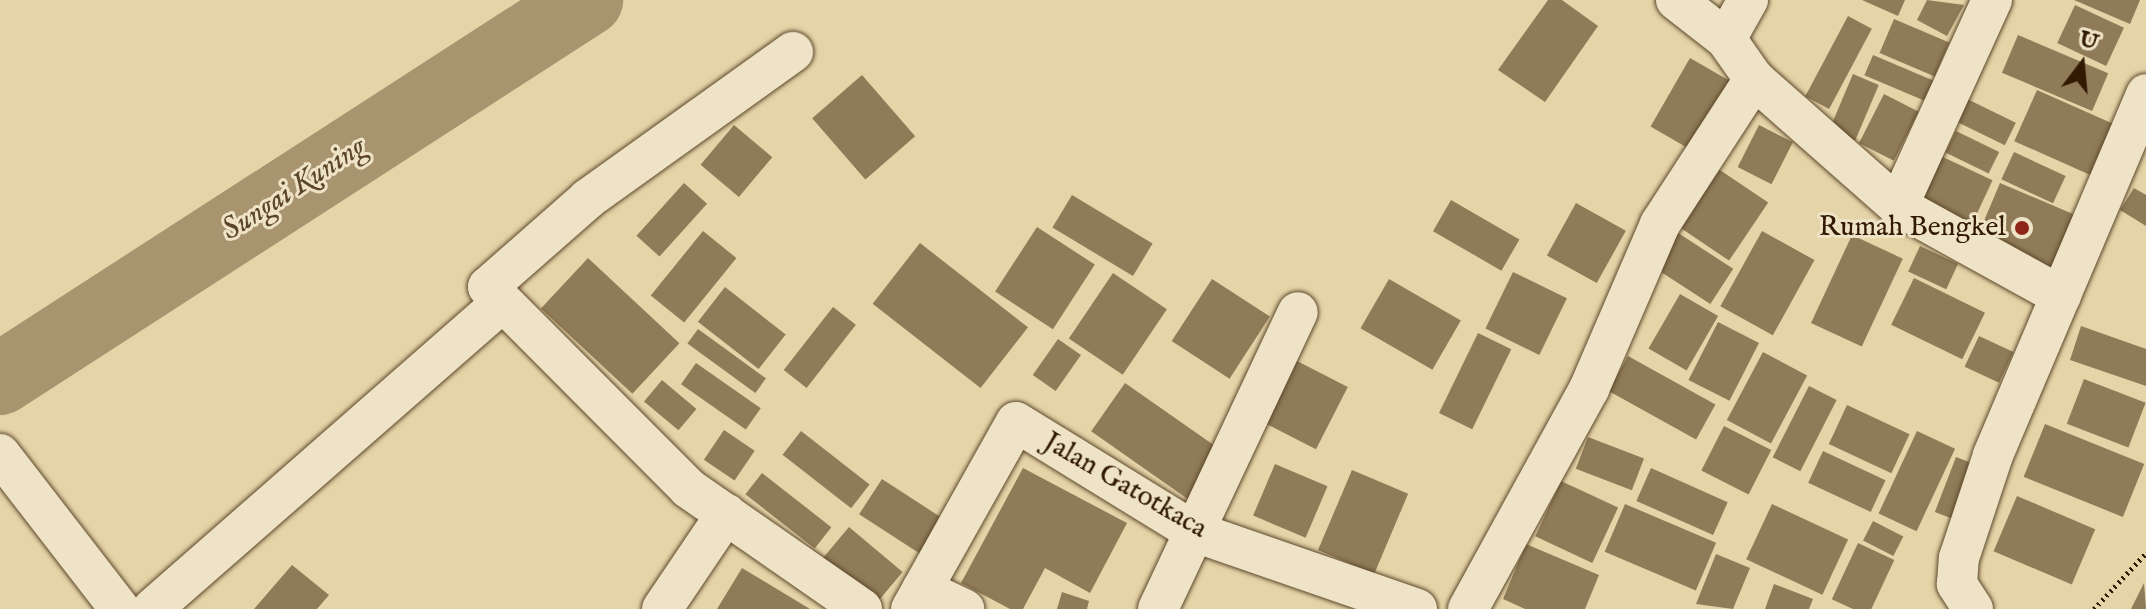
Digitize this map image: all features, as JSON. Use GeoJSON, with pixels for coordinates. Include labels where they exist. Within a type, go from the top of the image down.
{"type":"FeatureCollection","features":[{"type":"Feature","properties":{"kind":"street"},"geometry":{"type":"LineString","coordinates":[[1676,0],[1726,39],[1754,79],[1898,206],[2061,296]]}},
{"type":"Feature","properties":{"kind":"street"},"geometry":{"type":"LineString","coordinates":[[1726,39],[1748,0]]}},
{"type":"Feature","properties":{"kind":"street"},"geometry":{"type":"LineString","coordinates":[[1898,206],[1992,0]]}},
{"type":"Feature","properties":{"kind":"street"},"geometry":{"type":"LineString","coordinates":[[793,52],[588,199],[494,275],[489,290],[688,488],[862,609]]}},
{"type":"Feature","properties":{"kind":"street"},"geometry":{"type":"LineString","coordinates":[[1468,609],[1589,389],[1660,224],[1754,79]]}},
{"type":"Feature","properties":{"kind":"street"},"geometry":{"type":"LineString","coordinates":[[1965,606],[1957,584],[1959,558],[1993,455],[2146,94]]}},
{"type":"Feature","properties":{"kind":"street"},"geometry":{"type":"LineString","coordinates":[[152,609],[501,304]]}},
{"type":"Feature","properties":{"kind":"street"},"geometry":{"type":"LineString","coordinates":[[1158,609],[1298,312]]}},
{"type":"Feature","properties":{"kind":"street","name":"Jalan Gatotkaca"},"geometry":{"type":"LineString","coordinates":[[916,599],[1016,422],[1195,532],[1338,595],[1417,609]]}},
{"type":"Feature","properties":{"kind":"street"},"geometry":{"type":"LineString","coordinates":[[0,454],[120,609]]}},
{"type":"Feature","properties":{"kind":"street"},"geometry":{"type":"LineString","coordinates":[[662,609],[726,514]]}},
{"type":"Feature","properties":{"kind":"street"},"geometry":{"type":"LineString","coordinates":[[916,599],[964,609]]}},
{"type":"Feature","properties":{"kind":"path"},"geometry":{"type":"LineString","coordinates":[[2094,609],[2146,553]]}},
{"type":"Feature","properties":{"kind":"building"},"geometry":{"type":"Polygon","coordinates":[[[1548,0],[1562,0],[1598,26],[1545,102],[1498,70],[1548,0]]]}},
{"type":"Feature","properties":{"kind":"building"},"geometry":{"type":"Polygon","coordinates":[[[1862,0],[1905,0],[1898,16],[1862,0]]]}},
{"type":"Feature","properties":{"kind":"building"},"geometry":{"type":"Polygon","coordinates":[[[1927,0],[1964,5],[1947,36],[1917,20],[1927,0]]]}},
{"type":"Feature","properties":{"kind":"building"},"geometry":{"type":"Polygon","coordinates":[[[2074,0],[2140,0],[2130,24],[2074,0]]]}},
{"type":"Feature","properties":{"kind":"building"},"geometry":{"type":"Polygon","coordinates":[[[2075,5],[2124,28],[2106,66],[2057,43],[2075,5]]]}},
{"type":"Feature","properties":{"kind":"building"},"geometry":{"type":"Polygon","coordinates":[[[1848,16],[1872,29],[1829,109],[1805,96],[1848,16]]]}},
{"type":"Feature","properties":{"kind":"building"},"geometry":{"type":"Polygon","coordinates":[[[1894,19],[1949,42],[1935,77],[1880,53],[1894,19]]]}},
{"type":"Feature","properties":{"kind":"building"},"geometry":{"type":"Polygon","coordinates":[[[2018,35],[2108,73],[2092,111],[2002,73],[2018,35]]]}},
{"type":"Feature","properties":{"kind":"building"},"geometry":{"type":"Polygon","coordinates":[[[1873,55],[1948,87],[1940,107],[1864,75],[1873,55]]]}},
{"type":"Feature","properties":{"kind":"building"},"geometry":{"type":"Polygon","coordinates":[[[1690,58],[1742,88],[1702,156],[1650,126],[1690,58]]]}},
{"type":"Feature","properties":{"kind":"building"},"geometry":{"type":"Polygon","coordinates":[[[1853,74],[1879,85],[1855,140],[1830,129],[1853,74]]]}},
{"type":"Feature","properties":{"kind":"building"},"geometry":{"type":"Polygon","coordinates":[[[862,75],[915,136],[865,179],[812,118],[862,75]]]}},
{"type":"Feature","properties":{"kind":"building"},"geometry":{"type":"Polygon","coordinates":[[[2037,90],[2119,127],[2096,178],[2014,141],[2037,90]]]}},
{"type":"Feature","properties":{"kind":"building"},"geometry":{"type":"Polygon","coordinates":[[[1884,94],[1919,112],[1894,161],[1859,143],[1884,94]]]}},
{"type":"Feature","properties":{"kind":"building"},"geometry":{"type":"Polygon","coordinates":[[[1961,96],[2016,123],[2005,145],[1950,118],[1961,96]]]}},
{"type":"Feature","properties":{"kind":"building"},"geometry":{"type":"Polygon","coordinates":[[[734,125],[772,157],[739,197],[701,165],[734,125]]]}},
{"type":"Feature","properties":{"kind":"building"},"geometry":{"type":"Polygon","coordinates":[[[1759,125],[1793,142],[1772,184],[1738,167],[1759,125]]]}},
{"type":"Feature","properties":{"kind":"building"},"geometry":{"type":"Polygon","coordinates":[[[1956,131],[1999,152],[1989,174],[1945,153],[1956,131]]]}},
{"type":"Feature","properties":{"kind":"building"},"geometry":{"type":"Polygon","coordinates":[[[1930,151],[1993,180],[1971,225],[1909,196],[1930,151]]]}},
{"type":"Feature","properties":{"kind":"building"},"geometry":{"type":"Polygon","coordinates":[[[2014,152],[2066,176],[2053,203],[2001,179],[2014,152]]]}},
{"type":"Feature","properties":{"kind":"building"},"geometry":{"type":"Polygon","coordinates":[[[1711,164],[1768,203],[1729,261],[1672,222],[1711,164]]]}},
{"type":"Feature","properties":{"kind":"building"},"geometry":{"type":"Polygon","coordinates":[[[684,183],[707,204],[660,257],[636,236],[684,183]]]}},
{"type":"Feature","properties":{"kind":"building"},"geometry":{"type":"Polygon","coordinates":[[[2000,183],[2078,216],[2053,275],[1975,242],[2000,183]]]}},
{"type":"Feature","properties":{"kind":"building"},"geometry":{"type":"Polygon","coordinates":[[[2134,188],[2146,195],[2146,226],[2120,210],[2134,188]]]}},
{"type":"Feature","properties":{"kind":"building"},"geometry":{"type":"Polygon","coordinates":[[[1072,195],[1153,243],[1133,276],[1052,228],[1072,195]]]}},
{"type":"Feature","properties":{"kind":"building"},"geometry":{"type":"Polygon","coordinates":[[[1451,200],[1519,240],[1501,271],[1433,231],[1451,200]]]}},
{"type":"Feature","properties":{"kind":"building"},"geometry":{"type":"Polygon","coordinates":[[[1576,203],[1626,231],[1597,283],[1547,255],[1576,203]]]}},
{"type":"Feature","properties":{"kind":"building"},"geometry":{"type":"Polygon","coordinates":[[[1037,227],[1095,265],[1053,329],[995,292],[1037,227]]]}},
{"type":"Feature","properties":{"kind":"building"},"geometry":{"type":"Polygon","coordinates":[[[1672,229],[1733,269],[1710,304],[1649,264],[1672,229]]]}},
{"type":"Feature","properties":{"kind":"building"},"geometry":{"type":"Polygon","coordinates":[[[703,231],[736,258],[684,323],[651,296],[703,231]]]}},
{"type":"Feature","properties":{"kind":"building"},"geometry":{"type":"Polygon","coordinates":[[[1762,231],[1814,260],[1773,335],[1720,306],[1762,231]]]}},
{"type":"Feature","properties":{"kind":"building"},"geometry":{"type":"Polygon","coordinates":[[[1852,235],[1903,259],[1862,347],[1811,323],[1852,235]]]}},
{"type":"Feature","properties":{"kind":"building"},"geometry":{"type":"Polygon","coordinates":[[[920,243],[1028,327],[981,388],[873,304],[920,243]]]}},
{"type":"Feature","properties":{"kind":"building"},"geometry":{"type":"Polygon","coordinates":[[[1920,246],[1958,264],[1946,289],[1908,271],[1920,246]]]}},
{"type":"Feature","properties":{"kind":"building"},"geometry":{"type":"Polygon","coordinates":[[[588,258],[679,343],[632,394],[541,308],[588,258]]]}},
{"type":"Feature","properties":{"kind":"building"},"geometry":{"type":"Polygon","coordinates":[[[1513,272],[1567,298],[1539,355],[1485,329],[1513,272]]]}},
{"type":"Feature","properties":{"kind":"building"},"geometry":{"type":"Polygon","coordinates":[[[1113,273],[1167,309],[1123,375],[1069,338],[1113,273]]]}},
{"type":"Feature","properties":{"kind":"building"},"geometry":{"type":"Polygon","coordinates":[[[1914,278],[1985,313],[1962,359],[1891,325],[1914,278]]]}},
{"type":"Feature","properties":{"kind":"building"},"geometry":{"type":"Polygon","coordinates":[[[1212,279],[1270,317],[1230,379],[1172,341],[1212,279]]]}},
{"type":"Feature","properties":{"kind":"building"},"geometry":{"type":"Polygon","coordinates":[[[1389,279],[1461,320],[1432,370],[1360,328],[1389,279]]]}},
{"type":"Feature","properties":{"kind":"building"},"geometry":{"type":"Polygon","coordinates":[[[725,287],[786,334],[759,369],[698,322],[725,287]]]}},
{"type":"Feature","properties":{"kind":"building"},"geometry":{"type":"Polygon","coordinates":[[[1680,294],[1718,316],[1687,371],[1648,349],[1680,294]]]}},
{"type":"Feature","properties":{"kind":"building"},"geometry":{"type":"Polygon","coordinates":[[[833,307],[856,325],[807,388],[784,370],[833,307]]]}},
{"type":"Feature","properties":{"kind":"building"},"geometry":{"type":"Polygon","coordinates":[[[1718,322],[1759,343],[1729,401],[1688,380],[1718,322]]]}},
{"type":"Feature","properties":{"kind":"building"},"geometry":{"type":"Polygon","coordinates":[[[2081,326],[2146,349],[2146,386],[2070,360],[2081,326]]]}},
{"type":"Feature","properties":{"kind":"building"},"geometry":{"type":"Polygon","coordinates":[[[698,329],[766,378],[755,393],[687,344],[698,329]]]}},
{"type":"Feature","properties":{"kind":"building"},"geometry":{"type":"Polygon","coordinates":[[[1478,333],[1511,349],[1472,429],[1439,413],[1478,333]]]}},
{"type":"Feature","properties":{"kind":"building"},"geometry":{"type":"Polygon","coordinates":[[[1979,336],[2013,352],[1999,383],[1965,367],[1979,336]]]}},
{"type":"Feature","properties":{"kind":"building"},"geometry":{"type":"Polygon","coordinates":[[[1058,339],[1081,355],[1056,391],[1033,375],[1058,339]]]}},
{"type":"Feature","properties":{"kind":"building"},"geometry":{"type":"Polygon","coordinates":[[[1763,352],[1807,375],[1771,443],[1727,420],[1763,352]]]}},
{"type":"Feature","properties":{"kind":"building"},"geometry":{"type":"Polygon","coordinates":[[[1628,356],[1715,404],[1696,439],[1609,391],[1628,356]]]}},
{"type":"Feature","properties":{"kind":"building"},"geometry":{"type":"Polygon","coordinates":[[[1297,361],[1348,387],[1316,449],[1265,423],[1297,361]]]}},
{"type":"Feature","properties":{"kind":"building"},"geometry":{"type":"Polygon","coordinates":[[[696,363],[761,408],[746,430],[681,384],[696,363]]]}},
{"type":"Feature","properties":{"kind":"building"},"geometry":{"type":"Polygon","coordinates":[[[2084,379],[2146,403],[2128,447],[2067,424],[2084,379]]]}},
{"type":"Feature","properties":{"kind":"building"},"geometry":{"type":"Polygon","coordinates":[[[662,380],[696,409],[678,430],[644,401],[662,380]]]}},
{"type":"Feature","properties":{"kind":"building"},"geometry":{"type":"Polygon","coordinates":[[[1125,383],[1229,456],[1195,504],[1091,431],[1125,383]]]}},
{"type":"Feature","properties":{"kind":"building"},"geometry":{"type":"Polygon","coordinates":[[[1809,386],[1837,400],[1800,471],[1773,457],[1809,386]]]}},
{"type":"Feature","properties":{"kind":"building"},"geometry":{"type":"Polygon","coordinates":[[[1847,405],[1910,434],[1891,473],[1829,444],[1847,405]]]}},
{"type":"Feature","properties":{"kind":"building"},"geometry":{"type":"Polygon","coordinates":[[[2045,424],[2144,464],[2123,517],[2024,477],[2045,424]]]}},
{"type":"Feature","properties":{"kind":"building"},"geometry":{"type":"Polygon","coordinates":[[[1724,426],[1771,450],[1749,495],[1701,471],[1724,426]]]}},
{"type":"Feature","properties":{"kind":"building"},"geometry":{"type":"Polygon","coordinates":[[[724,430],[755,451],[735,481],[704,460],[724,430]]]}},
{"type":"Feature","properties":{"kind":"building"},"geometry":{"type":"Polygon","coordinates":[[[801,431],[870,485],[851,508],[783,455],[801,431]]]}},
{"type":"Feature","properties":{"kind":"building"},"geometry":{"type":"Polygon","coordinates":[[[1917,431],[1955,449],[1917,531],[1879,513],[1917,431]]]}},
{"type":"Feature","properties":{"kind":"building"},"geometry":{"type":"Polygon","coordinates":[[[1588,437],[1644,459],[1632,490],[1576,469],[1588,437]]]}},
{"type":"Feature","properties":{"kind":"building"},"geometry":{"type":"Polygon","coordinates":[[[1823,451],[1886,480],[1871,512],[1808,483],[1823,451]]]}},
{"type":"Feature","properties":{"kind":"building"},"geometry":{"type":"Polygon","coordinates":[[[1956,457],[1984,468],[1963,523],[1935,512],[1956,457]]]}},
{"type":"Feature","properties":{"kind":"building"},"geometry":{"type":"Polygon","coordinates":[[[1275,464],[1327,486],[1306,538],[1253,516],[1275,464]]]}},
{"type":"Feature","properties":{"kind":"building"},"geometry":{"type":"Polygon","coordinates":[[[1023,468],[1127,523],[1090,593],[1045,568],[1023,609],[1010,609],[961,583],[1023,468]]]}},
{"type":"Feature","properties":{"kind":"building"},"geometry":{"type":"Polygon","coordinates":[[[1651,468],[1728,502],[1713,535],[1636,501],[1651,468]]]}},
{"type":"Feature","properties":{"kind":"building"},"geometry":{"type":"Polygon","coordinates":[[[1352,470],[1408,494],[1374,574],[1318,550],[1352,470]]]}},
{"type":"Feature","properties":{"kind":"building"},"geometry":{"type":"Polygon","coordinates":[[[762,473],[831,527],[815,548],[745,494],[762,473]]]}},
{"type":"Feature","properties":{"kind":"building"},"geometry":{"type":"Polygon","coordinates":[[[882,479],[944,519],[921,555],[859,514],[882,479]]]}},
{"type":"Feature","properties":{"kind":"building"},"geometry":{"type":"Polygon","coordinates":[[[1561,481],[1618,508],[1592,563],[1535,536],[1561,481]]]}},
{"type":"Feature","properties":{"kind":"building"},"geometry":{"type":"Polygon","coordinates":[[[2017,496],[2095,529],[2072,584],[1994,551],[2017,496]]]}},
{"type":"Feature","properties":{"kind":"building"},"geometry":{"type":"Polygon","coordinates":[[[1625,504],[1716,543],[1696,591],[1605,552],[1625,504]]]}},
{"type":"Feature","properties":{"kind":"building"},"geometry":{"type":"Polygon","coordinates":[[[1772,504],[1848,539],[1822,595],[1746,559],[1772,504]]]}},
{"type":"Feature","properties":{"kind":"building"},"geometry":{"type":"Polygon","coordinates":[[[1873,521],[1903,536],[1893,556],[1863,541],[1873,521]]]}},
{"type":"Feature","properties":{"kind":"building"},"geometry":{"type":"Polygon","coordinates":[[[849,527],[903,572],[870,609],[818,565],[849,527]]]}},
{"type":"Feature","properties":{"kind":"building"},"geometry":{"type":"Polygon","coordinates":[[[1858,543],[1894,560],[1871,609],[1853,609],[1832,599],[1858,543]]]}},
{"type":"Feature","properties":{"kind":"building"},"geometry":{"type":"Polygon","coordinates":[[[1526,544],[1599,575],[1585,609],[1525,609],[1503,599],[1526,544]]]}},
{"type":"Feature","properties":{"kind":"building"},"geometry":{"type":"Polygon","coordinates":[[[1716,554],[1750,568],[1733,609],[1696,604],[1716,554]]]}},
{"type":"Feature","properties":{"kind":"building"},"geometry":{"type":"Polygon","coordinates":[[[292,565],[329,595],[317,609],[254,609],[292,565]]]}},
{"type":"Feature","properties":{"kind":"building"},"geometry":{"type":"Polygon","coordinates":[[[742,568],[810,609],[717,609],[742,568]]]}},
{"type":"Feature","properties":{"kind":"building"},"geometry":{"type":"Polygon","coordinates":[[[2144,583],[2146,609],[2131,609],[2144,583]]]}},
{"type":"Feature","properties":{"kind":"building"},"geometry":{"type":"Polygon","coordinates":[[[1774,584],[1813,599],[1809,609],[1765,609],[1774,584]]]}},
{"type":"Feature","properties":{"kind":"building"},"geometry":{"type":"Polygon","coordinates":[[[1062,592],[1089,601],[1087,609],[1057,609],[1062,592]]]}},
{"type":"Feature","properties":{"kind":"waterway","name":"Sungai Kuning"},"geometry":{"type":"LineString","coordinates":[[0,379],[587,0]]}},
{"type":"Feature","properties":{"kind":"place","name":"Rumah Bengkel"},"geometry":{"type":"Point","coordinates":[2022,228]}}]}
